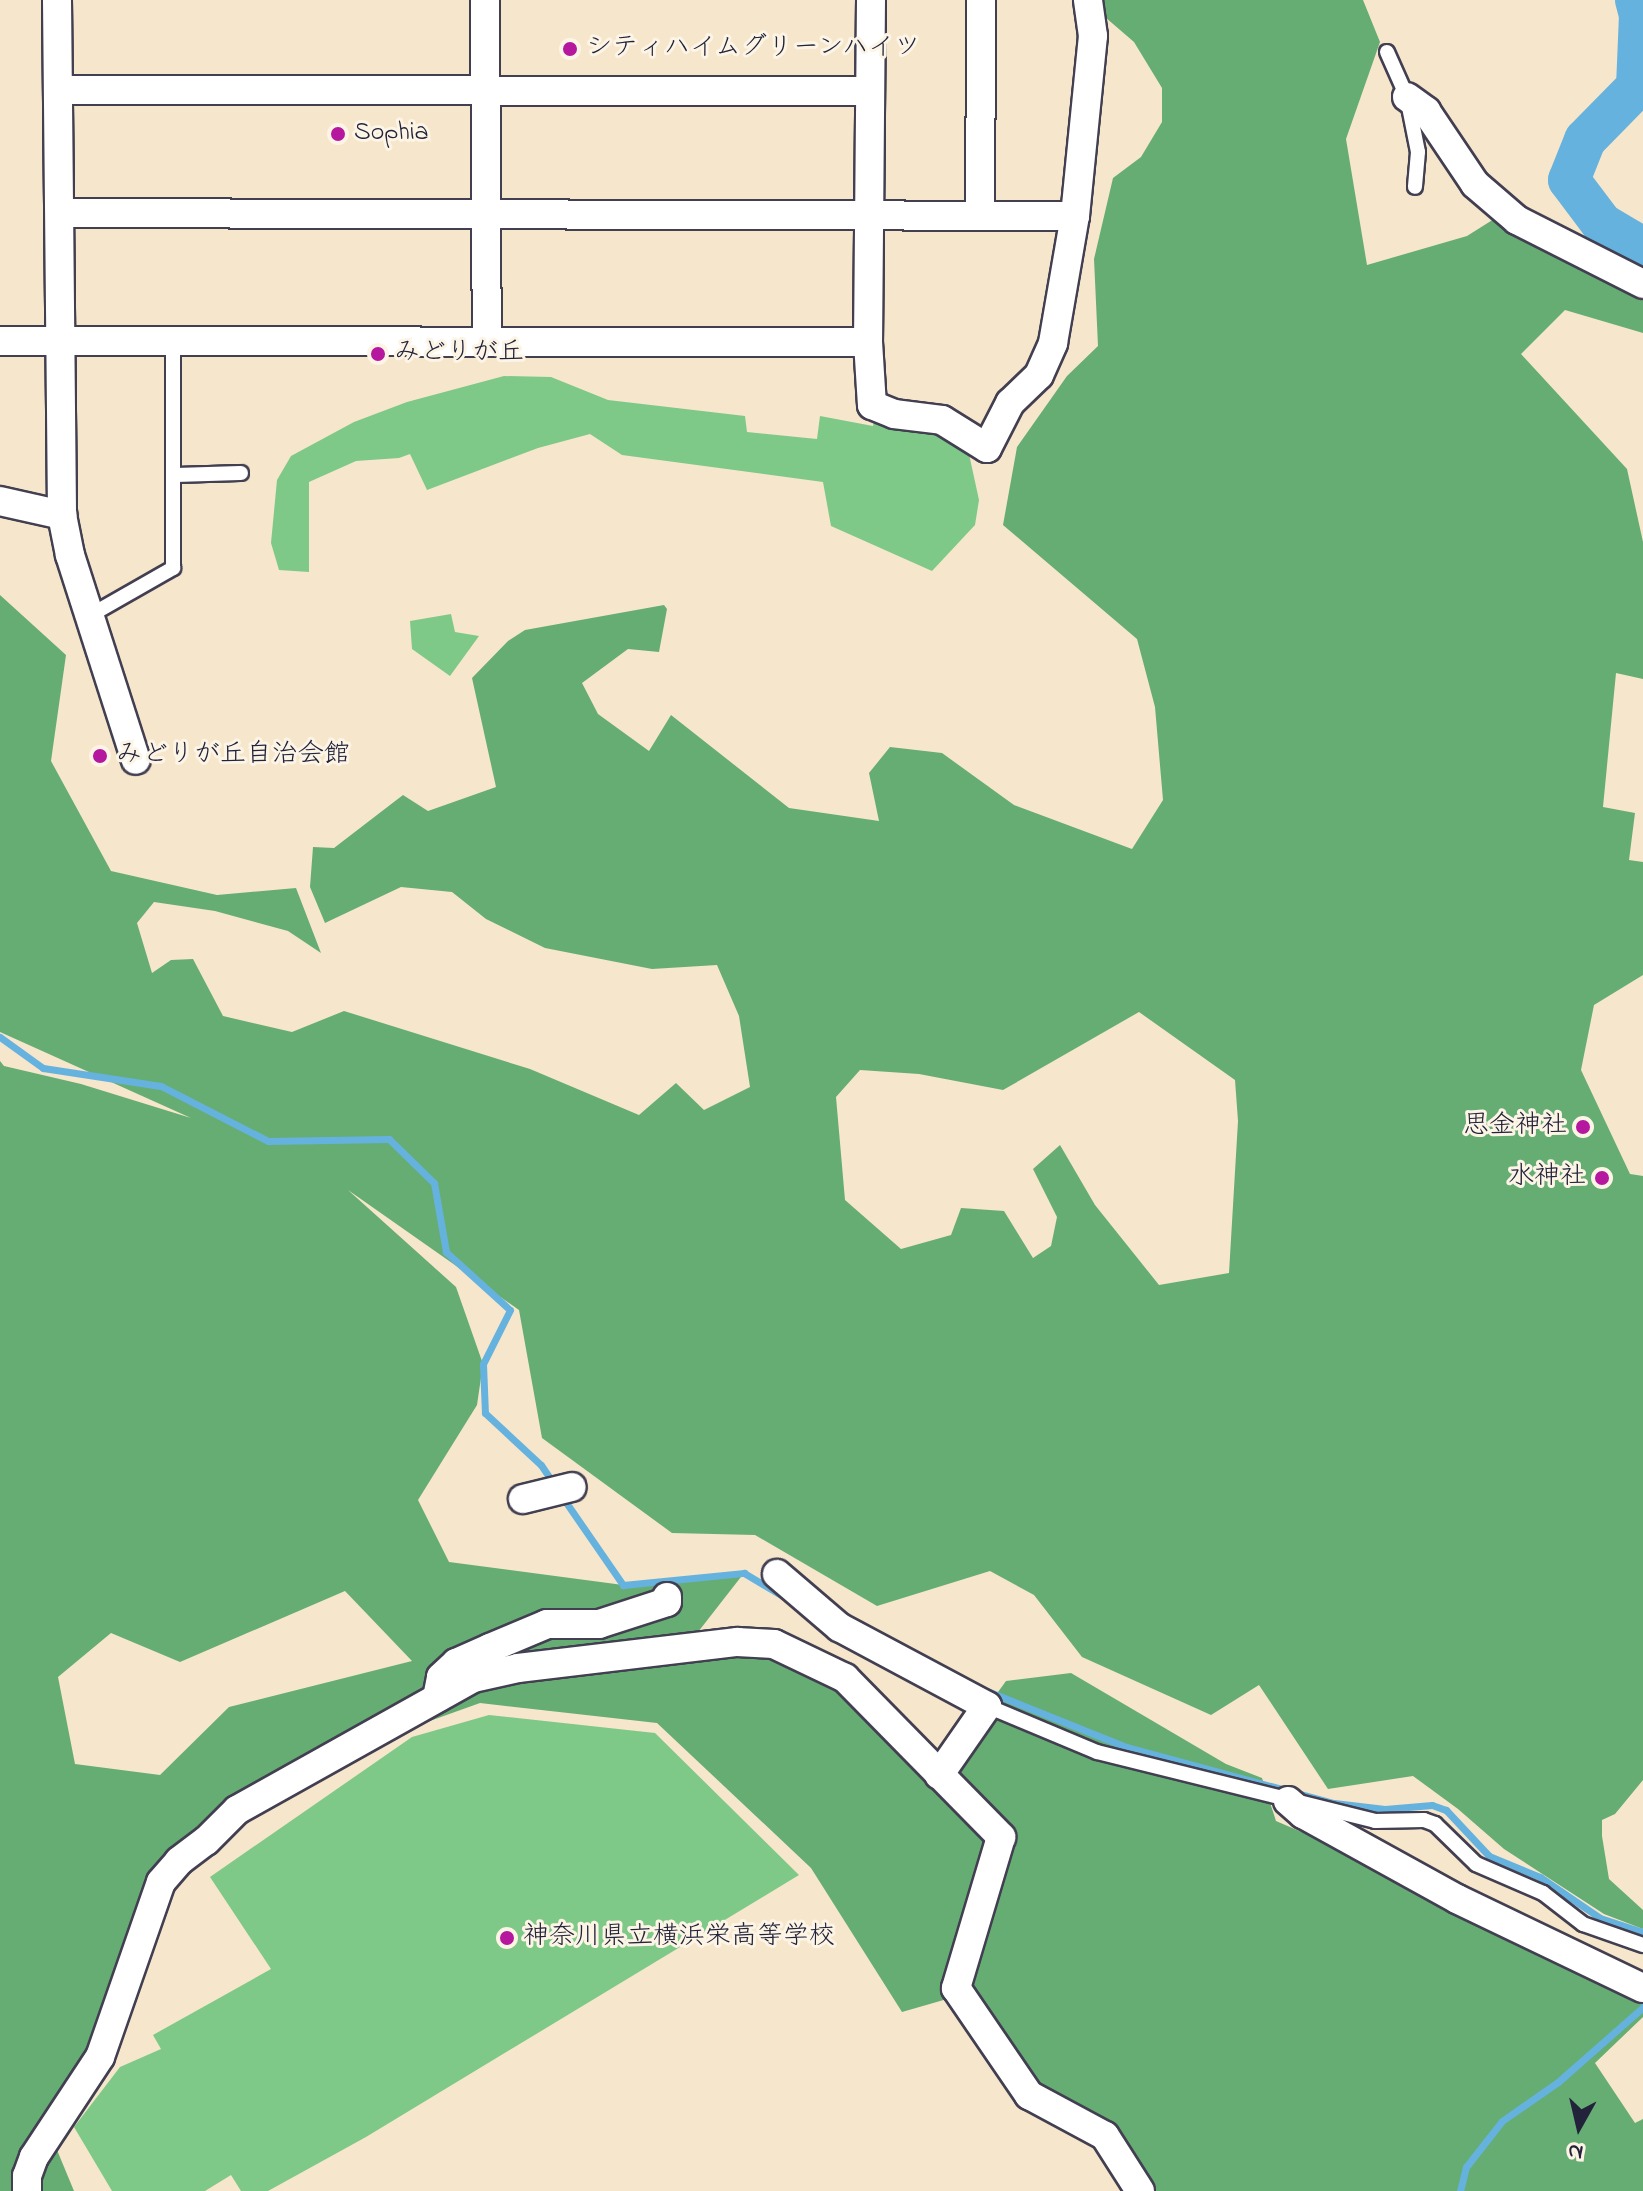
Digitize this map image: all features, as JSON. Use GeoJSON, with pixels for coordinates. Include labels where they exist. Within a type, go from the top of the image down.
{"type":"FeatureCollection","features":[{"type":"Feature","properties":{"kind":"street"},"geometry":{"type":"LineString","coordinates":[[57,0],[62,515],[70,555],[136,760]]}},
{"type":"Feature","properties":{"kind":"street"},"geometry":{"type":"LineString","coordinates":[[485,0],[487,340]]}},
{"type":"Feature","properties":{"kind":"street"},"geometry":{"type":"LineString","coordinates":[[871,0],[868,342],[872,405],[894,414],[942,420],[987,448],[1010,403],[1039,375],[1053,343],[1075,216],[1093,36],[1088,0]]}},
{"type":"Feature","properties":{"kind":"street"},"geometry":{"type":"LineString","coordinates":[[980,216],[981,0]]}},
{"type":"Feature","properties":{"kind":"street"},"geometry":{"type":"LineString","coordinates":[[59,90],[870,91]]}},
{"type":"Feature","properties":{"kind":"street"},"geometry":{"type":"LineString","coordinates":[[1407,97],[1426,111],[1475,184],[1517,220],[1643,284]]}},
{"type":"Feature","properties":{"kind":"street"},"geometry":{"type":"LineString","coordinates":[[60,213],[1075,216]]}},
{"type":"Feature","properties":{"kind":"street"},"geometry":{"type":"LineString","coordinates":[[0,341],[868,342]]}},
{"type":"Feature","properties":{"kind":"street"},"geometry":{"type":"LineString","coordinates":[[0,501],[62,515]]}},
{"type":"Feature","properties":{"kind":"street"},"geometry":{"type":"LineString","coordinates":[[532,1497],[571,1488]]}},
{"type":"Feature","properties":{"kind":"street"},"geometry":{"type":"LineString","coordinates":[[784,1579],[839,1627],[987,1706],[939,1775]]}},
{"type":"Feature","properties":{"kind":"street"},"geometry":{"type":"LineString","coordinates":[[437,1698],[441,1677],[456,1663],[490,1648],[547,1624],[599,1624],[667,1602],[667,1597]]}},
{"type":"Feature","properties":{"kind":"street"},"geometry":{"type":"LineString","coordinates":[[27,2191],[27,2176],[34,2157],[100,2057],[161,1882],[179,1861],[206,1841],[237,1810],[473,1678],[518,1668],[737,1642],[774,1644],[845,1678],[1001,1837],[956,1988],[1029,2095],[1105,2136],[1140,2191]]}},
{"type":"Feature","properties":{"kind":"street"},"geometry":{"type":"LineString","coordinates":[[1288,1801],[1303,1814],[1457,1899],[1642,1988]]}},
{"type":"Feature","properties":{"kind":"lane"},"geometry":{"type":"LineString","coordinates":[[1387,52],[1407,97],[1418,152],[1415,187]]}},
{"type":"Feature","properties":{"kind":"lane"},"geometry":{"type":"LineString","coordinates":[[89,616],[173,568],[173,340]]}},
{"type":"Feature","properties":{"kind":"lane"},"geometry":{"type":"LineString","coordinates":[[175,475],[241,473]]}},
{"type":"Feature","properties":{"kind":"lane"},"geometry":{"type":"LineString","coordinates":[[987,1706],[1097,1752],[1375,1821],[1424,1820],[1435,1824],[1476,1864],[1543,1893],[1583,1924],[1643,1945]]}},
{"type":"Feature","properties":{"kind":"green space"},"geometry":{"type":"Polygon","coordinates":[[[1097,0],[1363,0],[1380,42],[1346,139],[1367,265],[1467,236],[1494,219],[1643,297],[1643,333],[1565,310],[1521,354],[1627,469],[1643,542],[1643,679],[1616,673],[1603,807],[1635,813],[1629,860],[1643,862],[1643,975],[1594,1005],[1581,1070],[1630,1174],[1643,1176],[1643,1780],[1615,1814],[1602,1820],[1602,1836],[1609,1879],[1643,1910],[1643,1929],[1604,1914],[1504,1849],[1458,1809],[1413,1776],[1328,1789],[1259,1685],[1211,1715],[1082,1657],[1034,1595],[990,1571],[877,1606],[755,1535],[672,1533],[542,1438],[519,1310],[348,1190],[456,1287],[483,1364],[477,1405],[418,1500],[449,1562],[623,1585],[744,1573],[684,1650],[737,1642],[845,1678],[938,1775],[1006,1681],[1071,1673],[1226,1764],[1262,1778],[1276,1821],[1457,1899],[1643,1988],[1643,2017],[1595,2063],[1635,2123],[1643,2119],[1643,2191],[1140,2191],[1105,2136],[1029,2095],[961,1995],[902,2012],[811,1868],[657,1723],[480,1703],[388,1736],[217,1811],[136,1951],[32,2167],[57,2150],[74,2191],[0,2191],[0,1061],[4,1066],[81,1084],[191,1118],[0,1032],[0,595],[66,655],[51,761],[111,871],[217,895],[296,888],[321,953],[288,931],[215,911],[154,902],[137,923],[152,973],[171,960],[193,959],[223,1016],[292,1032],[344,1011],[530,1069],[639,1115],[676,1083],[704,1110],[750,1087],[739,1016],[717,965],[652,969],[545,948],[486,919],[452,892],[401,887],[325,923],[310,887],[313,847],[334,848],[403,795],[428,811],[496,787],[472,678],[508,641],[525,630],[664,605],[667,609],[659,652],[628,649],[582,683],[598,714],[649,751],[671,715],[789,808],[879,821],[869,773],[890,747],[942,753],[1014,805],[1132,849],[1163,800],[1155,707],[1137,639],[1003,525],[1017,447],[1067,376],[1098,346],[1094,259],[1113,178],[1141,157],[1162,122],[1162,88],[1134,42],[1098,11],[1097,0]],[[1139,1012],[1003,1090],[919,1074],[860,1070],[836,1097],[845,1200],[901,1249],[951,1235],[961,1208],[1004,1211],[1033,1258],[1051,1246],[1057,1217],[1033,1169],[1060,1145],[1095,1205],[1159,1285],[1229,1273],[1238,1121],[1235,1080],[1139,1012]],[[345,1591],[180,1662],[111,1633],[58,1677],[75,1764],[160,1775],[229,1707],[412,1661],[345,1591]]]}},
{"type":"Feature","properties":{"kind":"green space"},"geometry":{"type":"Polygon","coordinates":[[[504,376],[551,377],[608,400],[745,416],[747,432],[817,439],[820,416],[873,426],[875,416],[931,424],[969,454],[979,500],[975,525],[932,571],[831,526],[823,482],[622,455],[590,434],[538,448],[427,490],[410,454],[399,458],[356,461],[309,482],[309,572],[279,570],[271,543],[277,480],[291,456],[354,422],[407,402],[504,376]]]}},
{"type":"Feature","properties":{"kind":"green space"},"geometry":{"type":"Polygon","coordinates":[[[451,614],[455,632],[479,636],[450,676],[412,649],[410,621],[451,614]]]}},
{"type":"Feature","properties":{"kind":"green space"},"geometry":{"type":"Polygon","coordinates":[[[489,1715],[655,1733],[799,1875],[366,2137],[268,2191],[241,2191],[231,2175],[205,2191],[112,2191],[74,2127],[120,2067],[161,2049],[153,2035],[271,1969],[210,1877],[412,1737],[489,1715]]]}},
{"type":"Feature","properties":{"kind":"waterway"},"geometry":{"type":"LineString","coordinates":[[1636,0],[1640,15],[1637,87],[1585,140],[1569,180],[1602,224],[1643,248]]}},
{"type":"Feature","properties":{"kind":"waterway"},"geometry":{"type":"LineString","coordinates":[[0,1037],[43,1068],[161,1086],[268,1141],[389,1139],[434,1183],[446,1252],[510,1310],[483,1364],[485,1413],[541,1465],[554,1484]]}},
{"type":"Feature","properties":{"kind":"waterway"},"geometry":{"type":"LineString","coordinates":[[563,1498],[623,1585],[744,1573],[786,1598]]}},
{"type":"Feature","properties":{"kind":"waterway"},"geometry":{"type":"LineString","coordinates":[[987,1691],[1126,1747],[1334,1803],[1385,1809],[1432,1805],[1446,1810],[1489,1856],[1540,1877],[1600,1918],[1643,1932]]}},
{"type":"Feature","properties":{"kind":"waterway"},"geometry":{"type":"LineString","coordinates":[[1460,2191],[1466,2167],[1502,2121],[1558,2082],[1643,2007]]}},
{"type":"Feature","properties":{"kind":"place","name":"シティハイムグリーンハイツ"},"geometry":{"type":"Point","coordinates":[570,49]}},
{"type":"Feature","properties":{"kind":"place","name":"Sophia"},"geometry":{"type":"Point","coordinates":[338,134]}},
{"type":"Feature","properties":{"kind":"place","name":"みどりが丘"},"geometry":{"type":"Point","coordinates":[378,354]}},
{"type":"Feature","properties":{"kind":"place","name":"みどりが丘自治会館"},"geometry":{"type":"Point","coordinates":[100,756]}},
{"type":"Feature","properties":{"kind":"place","name":"思金神社"},"geometry":{"type":"Point","coordinates":[1583,1127]}},
{"type":"Feature","properties":{"kind":"place","name":"水神社"},"geometry":{"type":"Point","coordinates":[1602,1178]}},
{"type":"Feature","properties":{"kind":"place","name":"神奈川県立横浜栄高等学校"},"geometry":{"type":"Point","coordinates":[507,1938]}}]}
